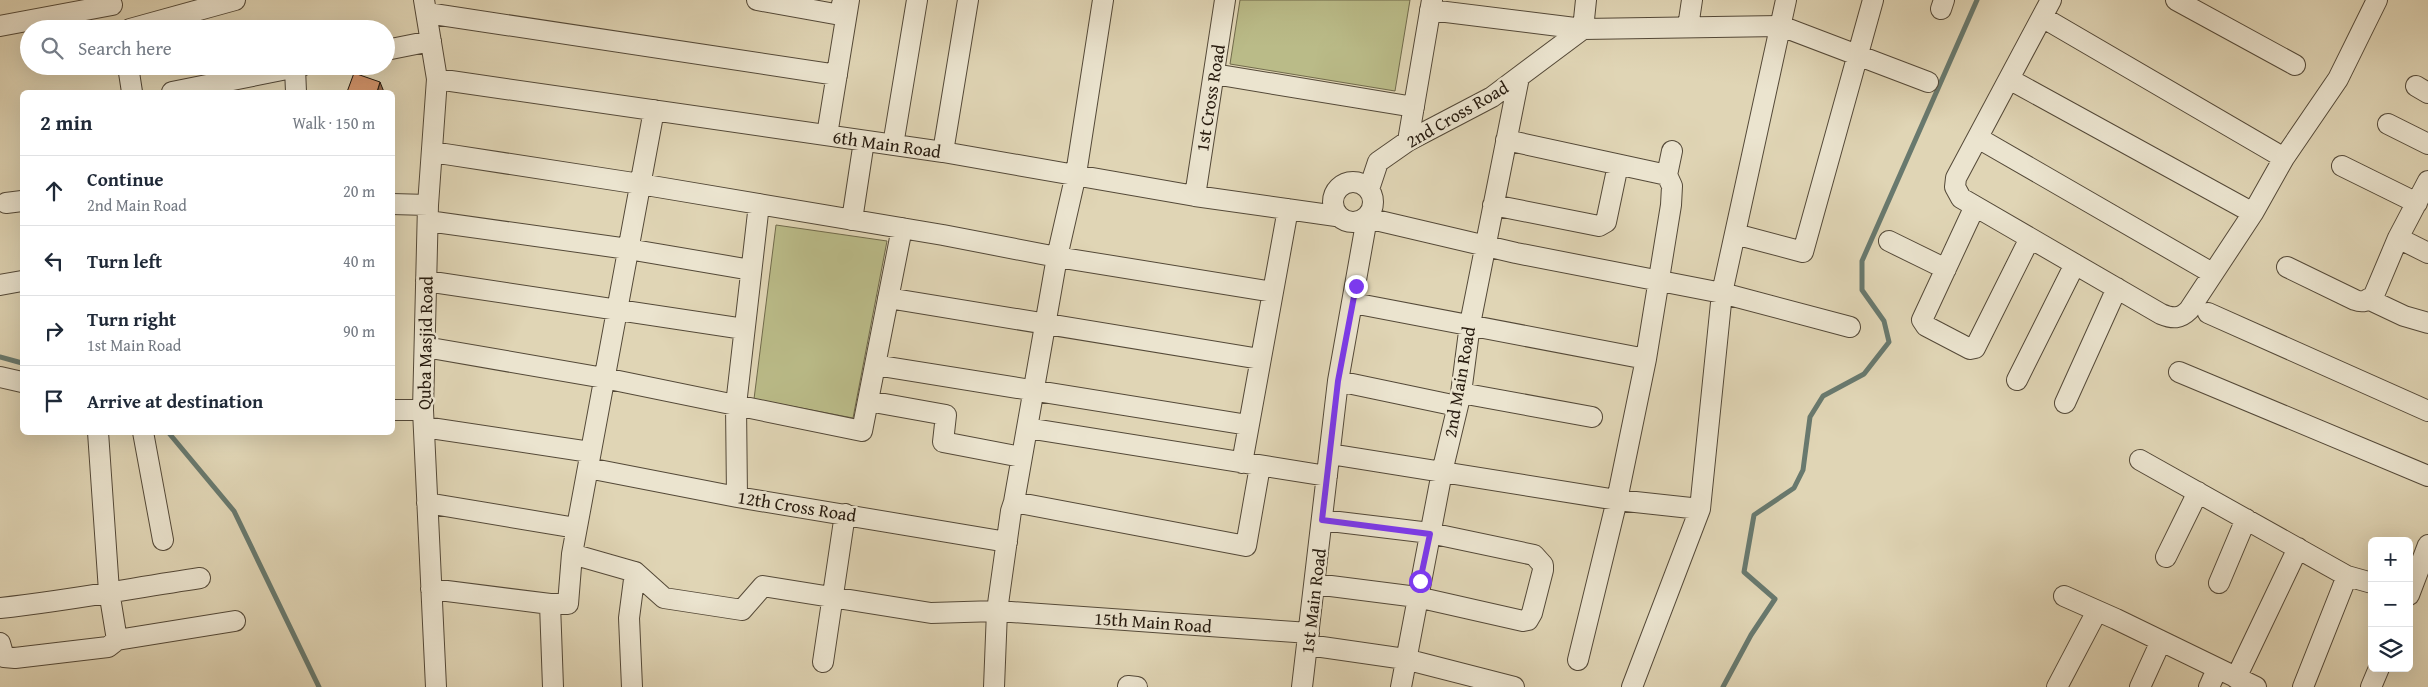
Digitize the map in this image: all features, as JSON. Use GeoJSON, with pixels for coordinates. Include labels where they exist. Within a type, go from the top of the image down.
{"type":"FeatureCollection","features":[{"type":"Feature","properties":{"kind":"street"},"geometry":{"type":"LineString","coordinates":[[163,20],[235,0]]}},
{"type":"Feature","properties":{"kind":"street"},"geometry":{"type":"LineString","coordinates":[[761,0],[845,5],[827,135]]}},
{"type":"Feature","properties":{"kind":"street"},"geometry":{"type":"LineString","coordinates":[[892,145],[917,0]]}},
{"type":"Feature","properties":{"kind":"street"},"geometry":{"type":"LineString","coordinates":[[943,152],[968,0]]}},
{"type":"Feature","properties":{"kind":"street"},"geometry":{"type":"LineString","coordinates":[[994,687],[998,611],[1011,511],[1057,257],[1076,174],[1103,0]]}},
{"type":"Feature","properties":{"kind":"street","name":"1st Cross Road"},"geometry":{"type":"LineString","coordinates":[[1195,196],[1226,0]]}},
{"type":"Feature","properties":{"kind":"street"},"geometry":{"type":"LineString","coordinates":[[1583,29],[1586,0]]}},
{"type":"Feature","properties":{"kind":"street"},"geometry":{"type":"LineString","coordinates":[[1688,27],[1692,0]]}},
{"type":"Feature","properties":{"kind":"street"},"geometry":{"type":"LineString","coordinates":[[1632,687],[1700,509],[1722,293],[1786,0]]}},
{"type":"Feature","properties":{"kind":"street"},"geometry":{"type":"LineString","coordinates":[[1735,234],[1803,252],[1873,0]]}},
{"type":"Feature","properties":{"kind":"street"},"geometry":{"type":"LineString","coordinates":[[2176,0],[2295,65]]}},
{"type":"Feature","properties":{"kind":"street"},"geometry":{"type":"LineString","coordinates":[[2284,158],[2047,9],[1956,178],[1955,187],[1961,198],[2117,288],[2173,318],[2182,316],[2189,310],[2253,212],[2284,158],[2338,79],[2377,0]]}},
{"type":"Feature","properties":{"kind":"street"},"geometry":{"type":"LineString","coordinates":[[29,20],[111,3],[118,20]]}},
{"type":"Feature","properties":{"kind":"street"},"geometry":{"type":"LineString","coordinates":[[1408,141],[1431,5],[1583,29],[1781,26],[1928,82]]}},
{"type":"Feature","properties":{"kind":"street"},"geometry":{"type":"LineString","coordinates":[[426,7],[836,75]]}},
{"type":"Feature","properties":{"kind":"street","name":"Quba Masjid Road"},"geometry":{"type":"LineString","coordinates":[[426,7],[437,78],[428,213],[424,419],[436,687]]}},
{"type":"Feature","properties":{"kind":"street"},"geometry":{"type":"LineString","coordinates":[[0,26],[20,22]]}},
{"type":"Feature","properties":{"kind":"street","name":"2nd Cross Road"},"geometry":{"type":"LineString","coordinates":[[1369,189],[1378,162],[1408,141],[1492,97],[1583,29]]}},
{"type":"Feature","properties":{"kind":"street"},"geometry":{"type":"LineString","coordinates":[[395,48],[431,41]]}},
{"type":"Feature","properties":{"kind":"street"},"geometry":{"type":"LineString","coordinates":[[1214,74],[1414,107]]}},
{"type":"Feature","properties":{"kind":"street"},"geometry":{"type":"LineString","coordinates":[[129,75],[132,90]]}},
{"type":"Feature","properties":{"kind":"street"},"geometry":{"type":"LineString","coordinates":[[194,90],[215,88],[266,75]]}},
{"type":"Feature","properties":{"kind":"street"},"geometry":{"type":"LineString","coordinates":[[296,90],[297,75]]}},
{"type":"Feature","properties":{"kind":"street","name":"2nd Main Road"},"geometry":{"type":"LineString","coordinates":[[1401,687],[1442,472],[1459,400],[1470,324],[1519,77]]}},
{"type":"Feature","properties":{"kind":"street","name":"6th Main Road"},"geometry":{"type":"LineString","coordinates":[[437,78],[943,152],[1195,196],[1336,216]]}},
{"type":"Feature","properties":{"kind":"street"},"geometry":{"type":"LineString","coordinates":[[2009,79],[2253,212]]}},
{"type":"Feature","properties":{"kind":"street"},"geometry":{"type":"LineString","coordinates":[[431,589],[550,604],[568,604],[576,528],[654,110]]}},
{"type":"Feature","properties":{"kind":"street"},"geometry":{"type":"LineString","coordinates":[[2388,124],[2428,144]]}},
{"type":"Feature","properties":{"kind":"street"},"geometry":{"type":"LineString","coordinates":[[1978,138],[2212,273]]}},
{"type":"Feature","properties":{"kind":"street"},"geometry":{"type":"LineString","coordinates":[[1506,140],[1667,175]]}},
{"type":"Feature","properties":{"kind":"street"},"geometry":{"type":"LineString","coordinates":[[852,220],[864,141]]}},
{"type":"Feature","properties":{"kind":"street"},"geometry":{"type":"LineString","coordinates":[[1578,660],[1617,500],[1646,359],[1672,196],[1672,186],[1667,175],[1672,151]]}},
{"type":"Feature","properties":{"kind":"street"},"geometry":{"type":"LineString","coordinates":[[432,152],[640,184],[902,228],[1057,257],[1273,292]]}},
{"type":"Feature","properties":{"kind":"street"},"geometry":{"type":"LineString","coordinates":[[1493,205],[1599,226],[1606,222],[1618,164]]}},
{"type":"Feature","properties":{"kind":"street"},"geometry":{"type":"LineString","coordinates":[[2342,166],[2417,203]]}},
{"type":"Feature","properties":{"kind":"street"},"geometry":{"type":"LineString","coordinates":[[2287,267],[2355,300],[2362,302],[2368,299],[2374,295],[2398,238],[2428,181]]}},
{"type":"Feature","properties":{"kind":"street"},"geometry":{"type":"LineString","coordinates":[[1367,218],[1374,204],[1369,189],[1354,182],[1340,187],[1332,201],[1336,216],[1352,223],[1367,218],[1485,246],[1722,293],[1850,327]]}},
{"type":"Feature","properties":{"kind":"street"},"geometry":{"type":"LineString","coordinates":[[737,497],[736,405],[759,204]]}},
{"type":"Feature","properties":{"kind":"street"},"geometry":{"type":"LineString","coordinates":[[395,205],[428,213],[751,270]]}},
{"type":"Feature","properties":{"kind":"street"},"geometry":{"type":"LineString","coordinates":[[1975,206],[1922,320],[1926,326],[1970,349],[1976,348],[2030,238]]}},
{"type":"Feature","properties":{"kind":"street"},"geometry":{"type":"LineString","coordinates":[[1014,502],[1246,546],[1251,464],[1248,425],[1288,209]]}},
{"type":"Feature","properties":{"kind":"street","name":"1st Main Road"},"geometry":{"type":"LineString","coordinates":[[1302,687],[1338,381],[1367,218]]}},
{"type":"Feature","properties":{"kind":"street"},"geometry":{"type":"LineString","coordinates":[[425,348],[604,378],[862,431],[902,228]]}},
{"type":"Feature","properties":{"kind":"street"},"geometry":{"type":"LineString","coordinates":[[2398,238],[2428,253]]}},
{"type":"Feature","properties":{"kind":"street"},"geometry":{"type":"LineString","coordinates":[[1889,241],[1946,269]]}},
{"type":"Feature","properties":{"kind":"street"},"geometry":{"type":"LineString","coordinates":[[2017,380],[2075,264]]}},
{"type":"Feature","properties":{"kind":"street"},"geometry":{"type":"LineString","coordinates":[[0,285],[20,281]]}},
{"type":"Feature","properties":{"kind":"street"},"geometry":{"type":"LineString","coordinates":[[426,281],[744,329]]}},
{"type":"Feature","properties":{"kind":"street"},"geometry":{"type":"LineString","coordinates":[[2066,403],[2117,288]]}},
{"type":"Feature","properties":{"kind":"street"},"geometry":{"type":"LineString","coordinates":[[888,298],[1260,359]]}},
{"type":"Feature","properties":{"kind":"street"},"geometry":{"type":"LineString","coordinates":[[2368,299],[2404,316],[2428,323]]}},
{"type":"Feature","properties":{"kind":"street"},"geometry":{"type":"LineString","coordinates":[[1353,303],[1646,359]]}},
{"type":"Feature","properties":{"kind":"street"},"geometry":{"type":"LineString","coordinates":[[2208,313],[2428,412]]}},
{"type":"Feature","properties":{"kind":"street"},"geometry":{"type":"LineString","coordinates":[[875,364],[1248,425]]}},
{"type":"Feature","properties":{"kind":"street"},"geometry":{"type":"LineString","coordinates":[[2179,372],[2428,476]]}},
{"type":"Feature","properties":{"kind":"street"},"geometry":{"type":"LineString","coordinates":[[0,378],[20,382]]}},
{"type":"Feature","properties":{"kind":"street"},"geometry":{"type":"LineString","coordinates":[[1338,381],[1459,400],[1592,417]]}},
{"type":"Feature","properties":{"kind":"street"},"geometry":{"type":"LineString","coordinates":[[868,401],[946,415],[942,442],[1021,457]]}},
{"type":"Feature","properties":{"kind":"street","name":"12th Cross Road"},"geometry":{"type":"LineString","coordinates":[[395,411],[737,497],[1007,542]]}},
{"type":"Feature","properties":{"kind":"street"},"geometry":{"type":"LineString","coordinates":[[1027,428],[1327,476]]}},
{"type":"Feature","properties":{"kind":"street"},"geometry":{"type":"LineString","coordinates":[[98,435],[109,591],[117,640]]}},
{"type":"Feature","properties":{"kind":"street"},"geometry":{"type":"LineString","coordinates":[[144,435],[163,540]]}},
{"type":"Feature","properties":{"kind":"street"},"geometry":{"type":"LineString","coordinates":[[1330,454],[1617,500],[1700,509]]}},
{"type":"Feature","properties":{"kind":"street"},"geometry":{"type":"LineString","coordinates":[[2140,460],[2347,576],[2368,582]]}},
{"type":"Feature","properties":{"kind":"street"},"geometry":{"type":"LineString","coordinates":[[2166,557],[2198,492]]}},
{"type":"Feature","properties":{"kind":"street"},"geometry":{"type":"LineString","coordinates":[[427,503],[576,528]]}},
{"type":"Feature","properties":{"kind":"street"},"geometry":{"type":"LineString","coordinates":[[823,662],[845,514]]}},
{"type":"Feature","properties":{"kind":"street"},"geometry":{"type":"LineString","coordinates":[[2219,582],[2246,519]]}},
{"type":"Feature","properties":{"kind":"street"},"geometry":{"type":"LineString","coordinates":[[1315,584],[1417,597],[1528,620],[1532,613],[1543,570],[1543,565],[1534,555],[1430,534],[1322,520]]}},
{"type":"Feature","properties":{"kind":"street"},"geometry":{"type":"LineString","coordinates":[[2413,586],[2428,545]]}},
{"type":"Feature","properties":{"kind":"street"},"geometry":{"type":"LineString","coordinates":[[2236,678],[2298,548]]}},
{"type":"Feature","properties":{"kind":"street"},"geometry":{"type":"LineString","coordinates":[[572,554],[635,572],[629,618],[632,687]]}},
{"type":"Feature","properties":{"kind":"street","name":"15th Main Road"},"geometry":{"type":"LineString","coordinates":[[635,572],[664,598],[742,610],[763,586],[932,613],[998,611],[1309,639],[1405,659],[1514,687]]}},
{"type":"Feature","properties":{"kind":"street"},"geometry":{"type":"LineString","coordinates":[[2303,687],[2347,576]]}},
{"type":"Feature","properties":{"kind":"street"},"geometry":{"type":"LineString","coordinates":[[0,608],[47,603],[109,591],[200,578]]}},
{"type":"Feature","properties":{"kind":"street"},"geometry":{"type":"LineString","coordinates":[[2064,596],[2160,641],[2213,678],[2236,678],[2256,687]]}},
{"type":"Feature","properties":{"kind":"street"},"geometry":{"type":"LineString","coordinates":[[550,604],[553,687]]}},
{"type":"Feature","properties":{"kind":"street"},"geometry":{"type":"LineString","coordinates":[[2057,687],[2097,611]]}},
{"type":"Feature","properties":{"kind":"street"},"geometry":{"type":"LineString","coordinates":[[0,643],[4,657],[15,658],[108,647],[117,640],[235,621]]}},
{"type":"Feature","properties":{"kind":"street"},"geometry":{"type":"LineString","coordinates":[[2140,687],[2160,641]]}},
{"type":"Feature","properties":{"kind":"street"},"geometry":{"type":"LineString","coordinates":[[2371,687],[2377,672]]}},
{"type":"Feature","properties":{"kind":"street"},"geometry":{"type":"LineString","coordinates":[[1128,686],[1136,687]]}},
{"type":"Feature","properties":{"kind":"green space"},"geometry":{"type":"Polygon","coordinates":[[[1240,0],[1410,0],[1395,91],[1230,64],[1240,0]]]}},
{"type":"Feature","properties":{"kind":"green space"},"geometry":{"type":"Polygon","coordinates":[[[776,225],[887,241],[853,418],[754,399],[776,225]]]}},
{"type":"Feature","properties":{"kind":"building"},"geometry":{"type":"Polygon","coordinates":[[[353,75],[360,75],[380,82],[378,90],[348,90],[353,75]]]}},
{"type":"Feature","properties":{"kind":"waterway"},"geometry":{"type":"LineString","coordinates":[[1723,687],[1751,635],[1775,599],[1744,572],[1754,515],[1794,488],[1803,470],[1810,417],[1823,396],[1864,374],[1889,342],[1884,321],[1862,290],[1862,261],[1977,0]]}},
{"type":"Feature","properties":{"kind":"waterway"},"geometry":{"type":"LineString","coordinates":[[0,357],[20,362]]}},
{"type":"Feature","properties":{"kind":"waterway"},"geometry":{"type":"LineString","coordinates":[[171,435],[234,511],[319,687]]}},
{"type":"Feature","properties":{"kind":"route"},"geometry":{"type":"LineString","coordinates":[[1356,286],[1338,381],[1322,520],[1430,534],[1420,581]]}}]}
